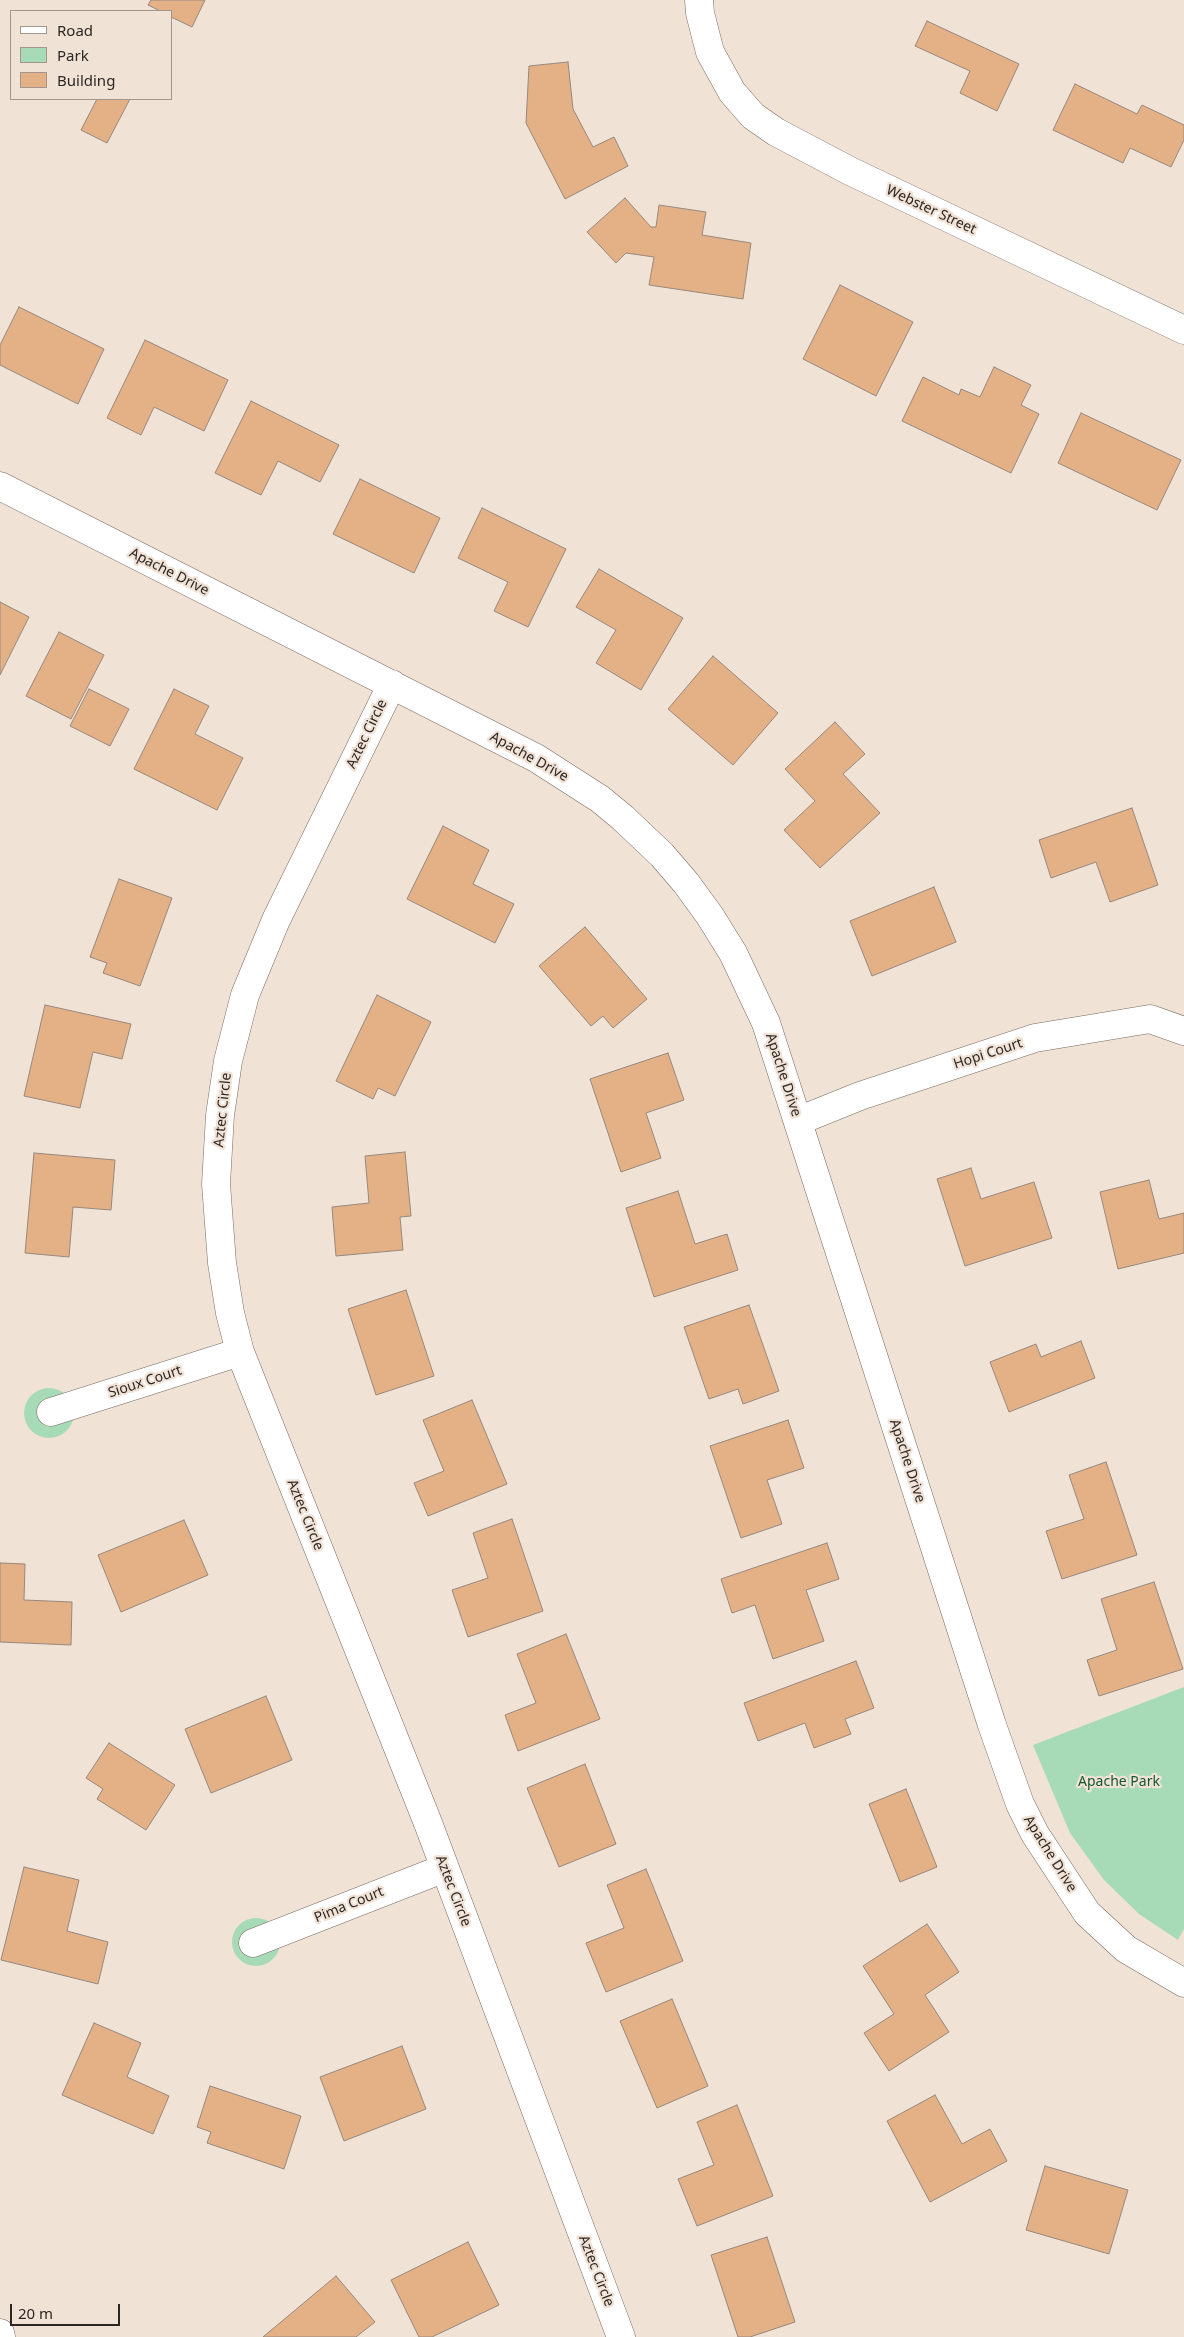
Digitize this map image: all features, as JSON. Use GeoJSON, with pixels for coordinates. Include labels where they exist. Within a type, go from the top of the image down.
{"type":"FeatureCollection","features":[{"type":"Feature","properties":{"kind":"street","name":"Webster Street"},"geometry":{"type":"LineString","coordinates":[[699,0],[700,13],[710,52],[732,92],[753,116],[776,132],[850,171],[1184,330]]}},
{"type":"Feature","properties":{"kind":"street","name":"Apache Drive"},"geometry":{"type":"LineString","coordinates":[[0,486],[536,758],[600,798],[662,856],[710,916],[733,953],[766,1023],[992,1725],[1020,1804],[1035,1834],[1087,1913],[1126,1949],[1184,1983]]}},
{"type":"Feature","properties":{"kind":"street","name":"Aztec Circle"},"geometry":{"type":"LineString","coordinates":[[392,684],[276,920],[245,995],[228,1061],[220,1115],[216,1184],[222,1263],[230,1313],[240,1352],[445,1868],[621,2337]]}},
{"type":"Feature","properties":{"kind":"street","name":"Hopi Court"},"geometry":{"type":"LineString","coordinates":[[798,1121],[860,1096],[1035,1038],[1150,1019],[1184,1030]]}},
{"type":"Feature","properties":{"kind":"street","name":"Sioux Court"},"geometry":{"type":"LineString","coordinates":[[51,1412],[240,1352]]}},
{"type":"Feature","properties":{"kind":"street","name":"Pima Court"},"geometry":{"type":"LineString","coordinates":[[253,1943],[445,1868]]}},
{"type":"Feature","properties":{"kind":"street"},"geometry":{"type":"LineString","coordinates":[[0,2333],[1,2337]]}},
{"type":"Feature","properties":{"kind":"green space"},"geometry":{"type":"Polygon","coordinates":[[[49,1388],[63,1392],[70,1399],[74,1413],[70,1427],[63,1434],[49,1438],[35,1434],[28,1427],[24,1413],[28,1399],[35,1392],[49,1388]]]}},
{"type":"Feature","properties":{"kind":"green space","name":"Apache Park"},"geometry":{"type":"Polygon","coordinates":[[[1184,1687],[1184,1929],[1178,1940],[1139,1914],[1104,1880],[1070,1833],[1033,1745],[1184,1687]]]}},
{"type":"Feature","properties":{"kind":"green space"},"geometry":{"type":"Polygon","coordinates":[[[256,1918],[265,1920],[273,1925],[278,1933],[280,1942],[278,1951],[273,1959],[265,1964],[256,1966],[247,1964],[239,1959],[234,1951],[232,1942],[234,1933],[239,1925],[247,1920],[256,1918]]]}},
{"type":"Feature","properties":{"kind":"building"},"geometry":{"type":"Polygon","coordinates":[[[151,0],[205,0],[192,27],[172,17],[172,10],[158,10],[148,5],[151,0]]]}},
{"type":"Feature","properties":{"kind":"building"},"geometry":{"type":"Polygon","coordinates":[[[927,21],[1019,64],[997,111],[960,93],[970,71],[915,46],[927,21]]]}},
{"type":"Feature","properties":{"kind":"building"},"geometry":{"type":"Polygon","coordinates":[[[568,62],[573,109],[593,147],[614,137],[628,166],[565,199],[526,123],[529,66],[568,62]]]}},
{"type":"Feature","properties":{"kind":"building"},"geometry":{"type":"Polygon","coordinates":[[[1075,84],[1137,114],[1142,105],[1184,125],[1184,140],[1171,167],[1130,148],[1123,163],[1053,130],[1075,84]]]}},
{"type":"Feature","properties":{"kind":"building"},"geometry":{"type":"Polygon","coordinates":[[[96,100],[129,100],[107,143],[81,130],[96,100]]]}},
{"type":"Feature","properties":{"kind":"building"},"geometry":{"type":"Polygon","coordinates":[[[625,198],[651,227],[656,227],[659,205],[706,212],[702,235],[751,243],[743,299],[649,285],[654,257],[626,253],[616,263],[587,232],[625,198]]]}},
{"type":"Feature","properties":{"kind":"building"},"geometry":{"type":"Polygon","coordinates":[[[840,285],[913,322],[876,396],[803,359],[840,285]]]}},
{"type":"Feature","properties":{"kind":"building"},"geometry":{"type":"Polygon","coordinates":[[[19,307],[104,349],[78,404],[0,365],[0,345],[19,307]]]}},
{"type":"Feature","properties":{"kind":"building"},"geometry":{"type":"Polygon","coordinates":[[[145,340],[228,380],[204,431],[154,407],[141,435],[107,418],[145,340]]]}},
{"type":"Feature","properties":{"kind":"building"},"geometry":{"type":"Polygon","coordinates":[[[994,367],[1031,385],[1021,405],[1039,414],[1011,473],[902,421],[923,377],[959,395],[961,389],[980,397],[994,367]]]}},
{"type":"Feature","properties":{"kind":"building"},"geometry":{"type":"Polygon","coordinates":[[[251,401],[339,445],[320,482],[278,461],[261,495],[215,473],[251,401]]]}},
{"type":"Feature","properties":{"kind":"building"},"geometry":{"type":"Polygon","coordinates":[[[1081,413],[1181,460],[1157,510],[1058,463],[1081,413]]]}},
{"type":"Feature","properties":{"kind":"building"},"geometry":{"type":"Polygon","coordinates":[[[360,479],[440,518],[414,573],[333,534],[360,479]]]}},
{"type":"Feature","properties":{"kind":"building"},"geometry":{"type":"Polygon","coordinates":[[[482,508],[566,549],[528,627],[494,611],[508,582],[458,558],[482,508]]]}},
{"type":"Feature","properties":{"kind":"building"},"geometry":{"type":"Polygon","coordinates":[[[599,569],[683,618],[641,690],[596,663],[616,630],[576,607],[599,569]]]}},
{"type":"Feature","properties":{"kind":"building"},"geometry":{"type":"Polygon","coordinates":[[[0,602],[29,617],[0,675],[0,602]]]}},
{"type":"Feature","properties":{"kind":"building"},"geometry":{"type":"Polygon","coordinates":[[[59,632],[104,655],[71,719],[26,696],[59,632]]]}},
{"type":"Feature","properties":{"kind":"building"},"geometry":{"type":"Polygon","coordinates":[[[713,656],[778,713],[733,765],[668,709],[713,656]]]}},
{"type":"Feature","properties":{"kind":"building"},"geometry":{"type":"Polygon","coordinates":[[[89,689],[129,709],[110,746],[70,726],[89,689]]]}},
{"type":"Feature","properties":{"kind":"building"},"geometry":{"type":"Polygon","coordinates":[[[174,689],[209,706],[195,734],[243,758],[217,810],[134,769],[174,689]]]}},
{"type":"Feature","properties":{"kind":"building"},"geometry":{"type":"Polygon","coordinates":[[[835,722],[865,754],[843,774],[880,813],[820,868],[784,830],[815,801],[785,769],[835,722]]]}},
{"type":"Feature","properties":{"kind":"building"},"geometry":{"type":"Polygon","coordinates":[[[1132,808],[1158,885],[1110,902],[1096,862],[1051,878],[1039,840],[1132,808]]]}},
{"type":"Feature","properties":{"kind":"building"},"geometry":{"type":"Polygon","coordinates":[[[443,826],[489,850],[473,884],[514,904],[495,943],[407,899],[443,826]]]}},
{"type":"Feature","properties":{"kind":"building"},"geometry":{"type":"Polygon","coordinates":[[[119,879],[172,898],[140,986],[103,973],[107,963],[90,957],[119,879]]]}},
{"type":"Feature","properties":{"kind":"building"},"geometry":{"type":"Polygon","coordinates":[[[934,887],[956,942],[872,976],[850,921],[934,887]]]}},
{"type":"Feature","properties":{"kind":"building"},"geometry":{"type":"Polygon","coordinates":[[[585,927],[647,999],[613,1028],[603,1016],[591,1026],[539,966],[585,927]]]}},
{"type":"Feature","properties":{"kind":"building"},"geometry":{"type":"Polygon","coordinates":[[[377,995],[431,1022],[395,1096],[378,1088],[373,1099],[336,1081],[377,995]]]}},
{"type":"Feature","properties":{"kind":"building"},"geometry":{"type":"Polygon","coordinates":[[[45,1005],[131,1024],[122,1059],[93,1052],[80,1108],[24,1096],[45,1005]]]}},
{"type":"Feature","properties":{"kind":"building"},"geometry":{"type":"Polygon","coordinates":[[[668,1053],[684,1100],[646,1113],[661,1158],[621,1172],[590,1079],[668,1053]]]}},
{"type":"Feature","properties":{"kind":"building"},"geometry":{"type":"Polygon","coordinates":[[[405,1152],[411,1216],[400,1217],[403,1250],[336,1256],[332,1207],[369,1203],[365,1156],[405,1152]]]}},
{"type":"Feature","properties":{"kind":"building"},"geometry":{"type":"Polygon","coordinates":[[[34,1153],[115,1160],[111,1210],[73,1207],[69,1257],[25,1253],[34,1153]]]}},
{"type":"Feature","properties":{"kind":"building"},"geometry":{"type":"Polygon","coordinates":[[[971,1168],[981,1199],[1034,1182],[1052,1238],[965,1266],[937,1179],[971,1168]]]}},
{"type":"Feature","properties":{"kind":"building"},"geometry":{"type":"Polygon","coordinates":[[[1149,1180],[1159,1219],[1184,1213],[1184,1253],[1118,1269],[1100,1192],[1149,1180]]]}},
{"type":"Feature","properties":{"kind":"building"},"geometry":{"type":"Polygon","coordinates":[[[678,1191],[695,1244],[727,1234],[738,1270],[654,1297],[626,1208],[678,1191]]]}},
{"type":"Feature","properties":{"kind":"building"},"geometry":{"type":"Polygon","coordinates":[[[406,1290],[434,1376],[376,1395],[348,1309],[406,1290]]]}},
{"type":"Feature","properties":{"kind":"building"},"geometry":{"type":"Polygon","coordinates":[[[749,1305],[779,1391],[743,1404],[738,1389],[709,1399],[684,1327],[749,1305]]]}},
{"type":"Feature","properties":{"kind":"building"},"geometry":{"type":"Polygon","coordinates":[[[1081,1341],[1095,1378],[1009,1412],[990,1362],[1036,1344],[1041,1357],[1081,1341]]]}},
{"type":"Feature","properties":{"kind":"building"},"geometry":{"type":"Polygon","coordinates":[[[472,1400],[507,1484],[428,1516],[414,1483],[444,1471],[423,1420],[472,1400]]]}},
{"type":"Feature","properties":{"kind":"building"},"geometry":{"type":"Polygon","coordinates":[[[788,1420],[804,1468],[767,1480],[782,1524],[741,1538],[710,1446],[788,1420]]]}},
{"type":"Feature","properties":{"kind":"building"},"geometry":{"type":"Polygon","coordinates":[[[1106,1462],[1137,1555],[1062,1579],[1046,1531],[1084,1519],[1069,1475],[1106,1462]]]}},
{"type":"Feature","properties":{"kind":"building"},"geometry":{"type":"Polygon","coordinates":[[[512,1519],[543,1611],[468,1637],[452,1590],[488,1578],[473,1533],[512,1519]]]}},
{"type":"Feature","properties":{"kind":"building"},"geometry":{"type":"Polygon","coordinates":[[[184,1520],[208,1575],[121,1612],[98,1555],[184,1520]]]}},
{"type":"Feature","properties":{"kind":"building"},"geometry":{"type":"Polygon","coordinates":[[[827,1543],[839,1579],[806,1590],[824,1641],[773,1659],[755,1605],[732,1613],[721,1579],[827,1543]]]}},
{"type":"Feature","properties":{"kind":"building"},"geometry":{"type":"Polygon","coordinates":[[[0,1563],[25,1564],[24,1600],[72,1602],[71,1645],[0,1642],[0,1563]]]}},
{"type":"Feature","properties":{"kind":"building"},"geometry":{"type":"Polygon","coordinates":[[[1154,1582],[1183,1669],[1099,1696],[1087,1660],[1117,1650],[1101,1599],[1154,1582]]]}},
{"type":"Feature","properties":{"kind":"building"},"geometry":{"type":"Polygon","coordinates":[[[566,1634],[600,1719],[518,1751],[505,1715],[536,1703],[517,1654],[566,1634]]]}},
{"type":"Feature","properties":{"kind":"building"},"geometry":{"type":"Polygon","coordinates":[[[856,1661],[874,1708],[845,1719],[851,1734],[814,1748],[805,1723],[758,1741],[744,1703],[856,1661]]]}},
{"type":"Feature","properties":{"kind":"building"},"geometry":{"type":"Polygon","coordinates":[[[266,1696],[292,1760],[211,1793],[185,1729],[266,1696]]]}},
{"type":"Feature","properties":{"kind":"building"},"geometry":{"type":"Polygon","coordinates":[[[109,1743],[175,1785],[146,1830],[97,1799],[103,1789],[86,1778],[109,1743]]]}},
{"type":"Feature","properties":{"kind":"building"},"geometry":{"type":"Polygon","coordinates":[[[585,1764],[616,1844],[559,1867],[527,1788],[585,1764]]]}},
{"type":"Feature","properties":{"kind":"building"},"geometry":{"type":"Polygon","coordinates":[[[906,1789],[937,1867],[900,1882],[869,1804],[906,1789]]]}},
{"type":"Feature","properties":{"kind":"building"},"geometry":{"type":"Polygon","coordinates":[[[24,1867],[79,1880],[67,1931],[108,1942],[98,1984],[1,1960],[24,1867]]]}},
{"type":"Feature","properties":{"kind":"building"},"geometry":{"type":"Polygon","coordinates":[[[646,1869],[683,1961],[606,1992],[586,1943],[624,1928],[607,1885],[646,1869]]]}},
{"type":"Feature","properties":{"kind":"building"},"geometry":{"type":"Polygon","coordinates":[[[927,1924],[959,1972],[925,1995],[949,2032],[889,2071],[864,2033],[894,2014],[863,1966],[927,1924]]]}},
{"type":"Feature","properties":{"kind":"building"},"geometry":{"type":"Polygon","coordinates":[[[672,1999],[708,2086],[657,2108],[620,2021],[672,1999]]]}},
{"type":"Feature","properties":{"kind":"building"},"geometry":{"type":"Polygon","coordinates":[[[94,2023],[141,2043],[127,2077],[169,2096],[153,2134],[62,2095],[94,2023]]]}},
{"type":"Feature","properties":{"kind":"building"},"geometry":{"type":"Polygon","coordinates":[[[402,2046],[426,2109],[344,2141],[320,2077],[402,2046]]]}},
{"type":"Feature","properties":{"kind":"building"},"geometry":{"type":"Polygon","coordinates":[[[210,2086],[301,2116],[284,2169],[207,2143],[211,2132],[197,2127],[210,2086]]]}},
{"type":"Feature","properties":{"kind":"building"},"geometry":{"type":"Polygon","coordinates":[[[935,2095],[962,2144],[990,2129],[1007,2161],[930,2202],[887,2121],[935,2095]]]}},
{"type":"Feature","properties":{"kind":"building"},"geometry":{"type":"Polygon","coordinates":[[[737,2105],[773,2196],[697,2226],[678,2179],[714,2165],[697,2122],[737,2105]]]}},
{"type":"Feature","properties":{"kind":"building"},"geometry":{"type":"Polygon","coordinates":[[[1045,2166],[1128,2190],[1109,2254],[1026,2230],[1045,2166]]]}},
{"type":"Feature","properties":{"kind":"building"},"geometry":{"type":"Polygon","coordinates":[[[767,2237],[795,2322],[750,2337],[738,2337],[711,2255],[767,2237]]]}},
{"type":"Feature","properties":{"kind":"building"},"geometry":{"type":"Polygon","coordinates":[[[468,2242],[499,2305],[432,2337],[419,2337],[391,2280],[468,2242]]]}},
{"type":"Feature","properties":{"kind":"building"},"geometry":{"type":"Polygon","coordinates":[[[336,2276],[375,2322],[356,2337],[263,2337],[336,2276]]]}}]}
